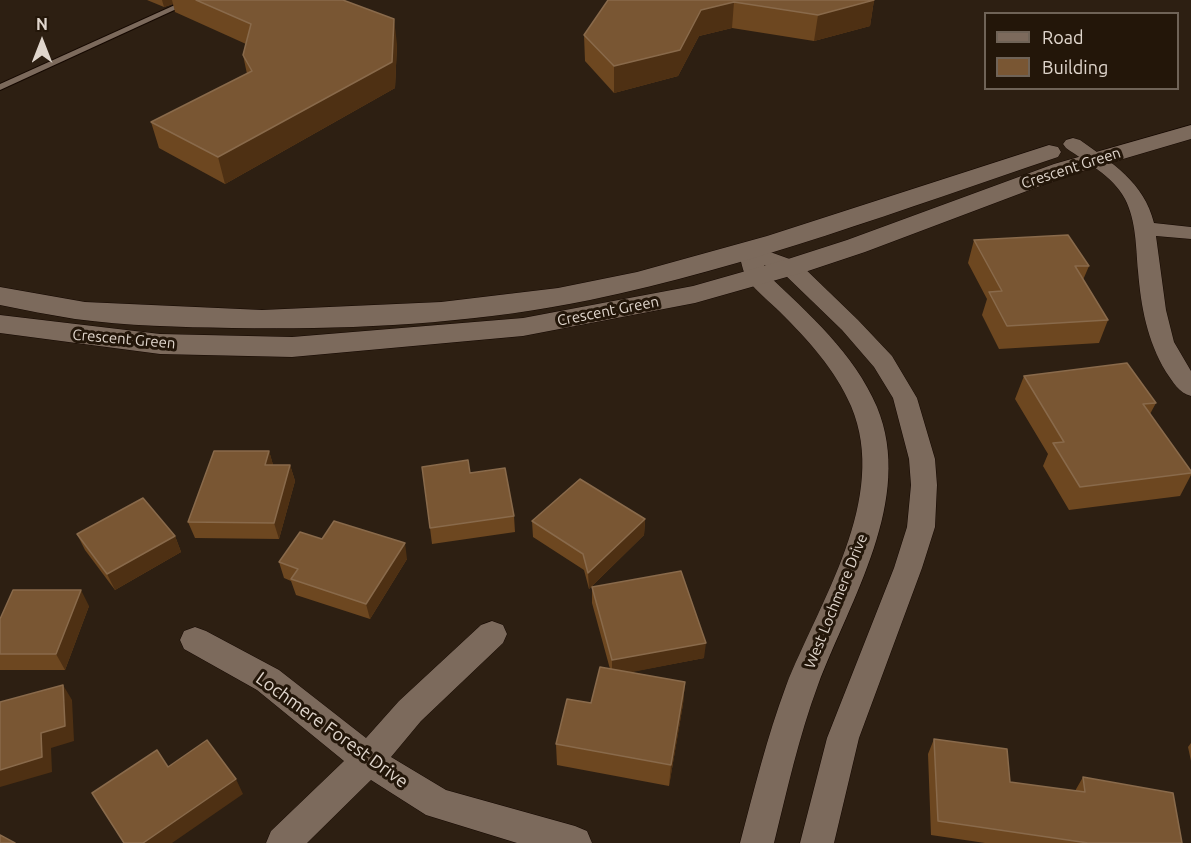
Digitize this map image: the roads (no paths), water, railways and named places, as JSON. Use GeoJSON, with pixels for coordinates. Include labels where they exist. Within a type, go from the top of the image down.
{"type":"FeatureCollection","features":[{"type":"Feature","properties":{"kind":"street","name":"Crescent Green"},"geometry":{"type":"LineString","coordinates":[[0,324],[160,344],[281,347],[473,333],[547,323],[695,294],[753,264],[1073,144],[1191,113]]}},
{"type":"Feature","properties":{"kind":"street","name":"Crescent Green"},"geometry":{"type":"LineString","coordinates":[[0,296],[82,311],[150,315],[207,318],[358,316],[452,310],[560,297],[651,277],[753,264],[790,267],[856,246],[1042,176],[1191,132]]}},
{"type":"Feature","properties":{"kind":"street"},"geometry":{"type":"LineString","coordinates":[[1073,144],[1094,159],[1125,186],[1135,198],[1145,228],[1154,320],[1163,344],[1191,388]]}},
{"type":"Feature","properties":{"kind":"street"},"geometry":{"type":"LineString","coordinates":[[1145,228],[1191,233]]}},
{"type":"Feature","properties":{"kind":"street","name":"West Lochmere Drive"},"geometry":{"type":"LineString","coordinates":[[753,264],[818,336],[844,370],[864,407],[874,441],[876,473],[871,513],[858,552],[802,686],[781,749],[757,843]]}},
{"type":"Feature","properties":{"kind":"street"},"geometry":{"type":"LineString","coordinates":[[790,267],[850,325],[888,371],[905,398],[922,459],[924,485],[921,526],[908,568],[843,738],[817,843]]}},
{"type":"Feature","properties":{"kind":"street"},"geometry":{"type":"LineString","coordinates":[[283,843],[368,760],[410,711],[492,634]]}},
{"type":"Feature","properties":{"kind":"street","name":"Lochmere Forest Drive"},"geometry":{"type":"LineString","coordinates":[[195,640],[268,680],[368,760],[438,804],[575,843]]}},
{"type":"Feature","properties":{"kind":"lane"},"geometry":{"type":"LineString","coordinates":[[0,87],[192,0]]}}]}
